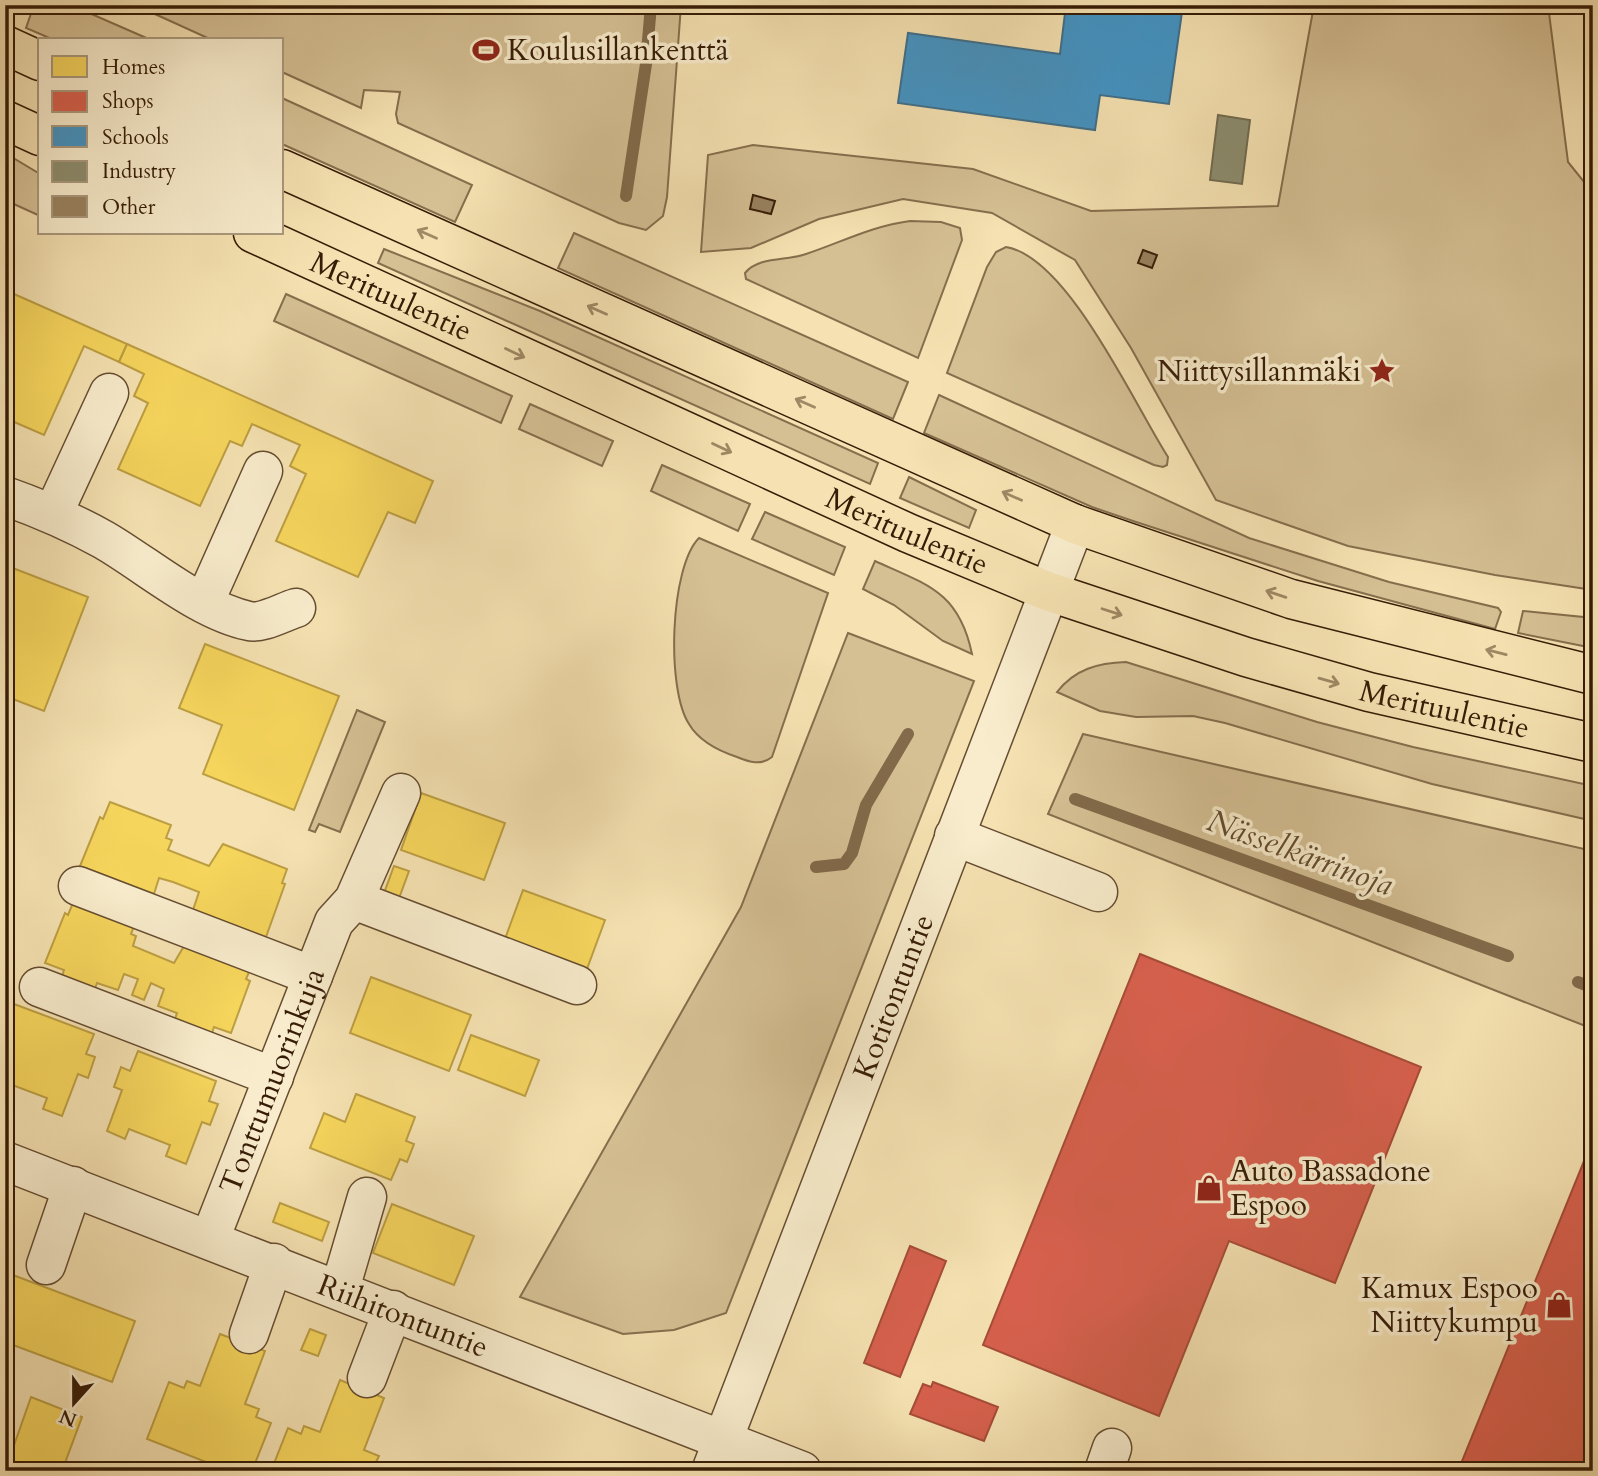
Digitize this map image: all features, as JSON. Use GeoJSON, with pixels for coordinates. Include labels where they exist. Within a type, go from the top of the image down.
{"type":"FeatureCollection","features":[{"type":"Feature","properties":{"kind":"main road"},"geometry":{"type":"LineString","coordinates":[[5,45],[38,60]]}},
{"type":"Feature","properties":{"kind":"main road"},"geometry":{"type":"LineString","coordinates":[[5,120],[38,135]]}},
{"type":"Feature","properties":{"kind":"main road"},"geometry":{"type":"LineString","coordinates":[[284,170],[1074,524],[1291,599],[1593,675]]}},
{"type":"Feature","properties":{"kind":"main road","name":"Merituulentie"},"geometry":{"type":"LineString","coordinates":[[255,234],[908,533],[1047,591],[1246,657],[1369,692],[1593,743]]}},
{"type":"Feature","properties":{"kind":"street"},"geometry":{"type":"LineString","coordinates":[[53,514],[109,393]]}},
{"type":"Feature","properties":{"kind":"street"},"geometry":{"type":"LineString","coordinates":[[204,603],[263,471]]}},
{"type":"Feature","properties":{"kind":"street"},"geometry":{"type":"LineString","coordinates":[[5,496],[53,514],[103,540],[204,603],[252,622],[296,608]]}},
{"type":"Feature","properties":{"kind":"street","name":"Kotitontuntie"},"geometry":{"type":"LineString","coordinates":[[718,1455],[1074,524]]}},
{"type":"Feature","properties":{"kind":"street"},"geometry":{"type":"LineString","coordinates":[[1535,730],[1593,756]]}},
{"type":"Feature","properties":{"kind":"street","name":"Tonttumuorinkuja"},"geometry":{"type":"LineString","coordinates":[[210,1239],[313,976],[401,793]]}},
{"type":"Feature","properties":{"kind":"street"},"geometry":{"type":"LineString","coordinates":[[954,836],[1098,892]]}},
{"type":"Feature","properties":{"kind":"street"},"geometry":{"type":"LineString","coordinates":[[78,886],[313,976]]}},
{"type":"Feature","properties":{"kind":"street"},"geometry":{"type":"LineString","coordinates":[[344,911],[577,985]]}},
{"type":"Feature","properties":{"kind":"street"},"geometry":{"type":"LineString","coordinates":[[39,987],[274,1077]]}},
{"type":"Feature","properties":{"kind":"street","name":"Riihitontuntie"},"geometry":{"type":"LineString","coordinates":[[5,1161],[393,1310],[718,1455],[802,1471]]}},
{"type":"Feature","properties":{"kind":"street"},"geometry":{"type":"LineString","coordinates":[[46,1265],[73,1186]]}},
{"type":"Feature","properties":{"kind":"street"},"geometry":{"type":"LineString","coordinates":[[340,1289],[367,1197]]}},
{"type":"Feature","properties":{"kind":"street"},"geometry":{"type":"LineString","coordinates":[[249,1334],[274,1263]]}},
{"type":"Feature","properties":{"kind":"street"},"geometry":{"type":"LineString","coordinates":[[367,1378],[393,1310]]}},
{"type":"Feature","properties":{"kind":"shaded area"},"geometry":{"type":"Polygon","coordinates":[[[34,5],[71,5],[146,38],[49,38],[26,28],[34,5]]]}},
{"type":"Feature","properties":{"kind":"shaded area"},"geometry":{"type":"Polygon","coordinates":[[[135,5],[681,5],[667,197],[663,216],[646,230],[619,223],[398,123],[396,114],[400,92],[364,90],[361,108],[284,73],[284,38],[208,38],[135,5]]]}},
{"type":"Feature","properties":{"kind":"shaded area"},"geometry":{"type":"Polygon","coordinates":[[[1314,5],[1548,5],[1568,162],[1593,193],[1593,590],[1495,575],[1348,546],[1216,500],[1131,348],[1075,260],[992,213],[903,199],[819,219],[751,248],[701,252],[708,155],[753,145],[973,169],[1091,211],[1278,206],[1314,5]]]}},
{"type":"Feature","properties":{"kind":"shaded area"},"geometry":{"type":"Polygon","coordinates":[[[284,99],[472,185],[455,222],[284,145],[284,99]]]}},
{"type":"Feature","properties":{"kind":"shaded area"},"geometry":{"type":"Polygon","coordinates":[[[5,153],[38,173],[38,215],[5,200],[5,153]]]}},
{"type":"Feature","properties":{"kind":"shaded area"},"geometry":{"type":"Polygon","coordinates":[[[910,221],[941,222],[960,228],[962,240],[918,358],[746,279],[745,273],[758,264],[798,256],[870,230],[910,221]]]}},
{"type":"Feature","properties":{"kind":"shaded area"},"geometry":{"type":"Polygon","coordinates":[[[574,233],[908,382],[893,419],[558,268],[574,233]]]}},
{"type":"Feature","properties":{"kind":"shaded area"},"geometry":{"type":"Polygon","coordinates":[[[1006,247],[1029,257],[1053,277],[1076,304],[1119,371],[1168,457],[1167,465],[1154,465],[947,373],[987,267],[996,252],[1006,247]]]}},
{"type":"Feature","properties":{"kind":"shaded area"},"geometry":{"type":"Polygon","coordinates":[[[384,249],[540,311],[878,463],[870,484],[378,263],[384,249]]]}},
{"type":"Feature","properties":{"kind":"shaded area"},"geometry":{"type":"Polygon","coordinates":[[[286,294],[512,396],[501,423],[274,321],[286,294]]]}},
{"type":"Feature","properties":{"kind":"shaded area"},"geometry":{"type":"Polygon","coordinates":[[[939,395],[1249,538],[1389,582],[1498,608],[1501,612],[1495,629],[1318,581],[1092,507],[924,433],[939,395]]]}},
{"type":"Feature","properties":{"kind":"shaded area"},"geometry":{"type":"Polygon","coordinates":[[[530,404],[613,441],[602,466],[519,429],[530,404]]]}},
{"type":"Feature","properties":{"kind":"shaded area"},"geometry":{"type":"Polygon","coordinates":[[[662,465],[750,504],[738,531],[651,491],[662,465]]]}},
{"type":"Feature","properties":{"kind":"shaded area"},"geometry":{"type":"Polygon","coordinates":[[[909,477],[976,510],[969,528],[900,498],[909,477]]]}},
{"type":"Feature","properties":{"kind":"shaded area"},"geometry":{"type":"Polygon","coordinates":[[[765,512],[845,547],[834,575],[752,539],[765,512]]]}},
{"type":"Feature","properties":{"kind":"shaded area"},"geometry":{"type":"Polygon","coordinates":[[[699,538],[828,593],[772,757],[764,762],[746,760],[710,745],[693,730],[682,707],[674,657],[674,629],[682,574],[689,553],[699,538]]]}},
{"type":"Feature","properties":{"kind":"shaded area"},"geometry":{"type":"Polygon","coordinates":[[[875,561],[939,593],[959,617],[972,654],[943,641],[894,605],[863,589],[875,561]]]}},
{"type":"Feature","properties":{"kind":"shaded area"},"geometry":{"type":"Polygon","coordinates":[[[1523,611],[1593,618],[1593,648],[1518,633],[1523,611]]]}},
{"type":"Feature","properties":{"kind":"shaded area"},"geometry":{"type":"Polygon","coordinates":[[[848,633],[974,681],[726,1313],[674,1330],[623,1334],[520,1297],[741,907],[848,633]]]}},
{"type":"Feature","properties":{"kind":"shaded area"},"geometry":{"type":"Polygon","coordinates":[[[1126,662],[1317,722],[1413,747],[1593,786],[1593,821],[1432,784],[1225,723],[1193,716],[1136,717],[1100,711],[1057,692],[1071,678],[1088,669],[1126,662]]]}},
{"type":"Feature","properties":{"kind":"shaded area"},"geometry":{"type":"Polygon","coordinates":[[[357,710],[385,722],[340,832],[319,824],[315,832],[309,830],[357,710]]]}},
{"type":"Feature","properties":{"kind":"shaded area"},"geometry":{"type":"Polygon","coordinates":[[[1083,734],[1593,851],[1593,1029],[1048,814],[1083,734]]]}},
{"type":"Feature","properties":{"kind":"building: Homes"},"geometry":{"type":"Polygon","coordinates":[[[5,290],[127,344],[119,362],[84,346],[44,435],[5,418],[5,290]]]}},
{"type":"Feature","properties":{"kind":"building: Homes"},"geometry":{"type":"Polygon","coordinates":[[[127,344],[433,481],[415,523],[388,512],[358,577],[276,541],[306,474],[290,466],[300,445],[252,424],[242,446],[230,441],[200,506],[118,469],[148,403],[134,396],[144,374],[119,362],[127,344]]]}},
{"type":"Feature","properties":{"kind":"building: Homes"},"geometry":{"type":"Polygon","coordinates":[[[5,565],[88,597],[44,711],[5,696],[5,565]]]}},
{"type":"Feature","properties":{"kind":"building: Homes"},"geometry":{"type":"Polygon","coordinates":[[[205,644],[339,696],[294,810],[203,774],[222,725],[179,708],[205,644]]]}},
{"type":"Feature","properties":{"kind":"building: Homes"},"geometry":{"type":"Polygon","coordinates":[[[421,793],[505,823],[484,880],[401,850],[421,793]]]}},
{"type":"Feature","properties":{"kind":"building: Homes"},"geometry":{"type":"Polygon","coordinates":[[[110,802],[171,825],[166,838],[172,840],[168,850],[209,866],[223,844],[287,869],[282,883],[285,884],[266,937],[193,910],[199,892],[173,882],[159,878],[154,894],[80,866],[100,817],[103,819],[110,802]]]}},
{"type":"Feature","properties":{"kind":"building: Homes"},"geometry":{"type":"Polygon","coordinates":[[[394,866],[409,871],[398,901],[383,896],[394,866]]]}},
{"type":"Feature","properties":{"kind":"building: Homes"},"geometry":{"type":"Polygon","coordinates":[[[523,890],[605,920],[584,977],[502,947],[523,890]]]}},
{"type":"Feature","properties":{"kind":"building: Homes"},"geometry":{"type":"Polygon","coordinates":[[[75,898],[136,921],[131,934],[136,936],[133,946],[174,963],[187,941],[252,965],[246,979],[250,981],[231,1033],[214,1027],[210,1039],[173,1025],[177,1013],[158,1006],[164,989],[151,983],[144,1000],[132,995],[138,979],[124,974],[118,990],[97,983],[93,994],[60,982],[64,970],[45,963],[65,913],[68,915],[75,898]]]}},
{"type":"Feature","properties":{"kind":"building: Homes"},"geometry":{"type":"Polygon","coordinates":[[[371,977],[471,1015],[449,1071],[350,1033],[371,977]]]}},
{"type":"Feature","properties":{"kind":"building: Homes"},"geometry":{"type":"Polygon","coordinates":[[[14,1004],[94,1034],[86,1054],[95,1057],[88,1078],[78,1074],[62,1116],[43,1109],[47,1098],[7,1083],[5,1086],[5,1021],[14,1004]]]}},
{"type":"Feature","properties":{"kind":"building: Homes"},"geometry":{"type":"Polygon","coordinates":[[[471,1035],[539,1060],[525,1096],[458,1070],[471,1035]]]}},
{"type":"Feature","properties":{"kind":"building: Homes"},"geometry":{"type":"Polygon","coordinates":[[[138,1051],[216,1081],[209,1101],[218,1104],[210,1125],[202,1122],[186,1164],[166,1156],[170,1145],[129,1129],[125,1139],[107,1131],[122,1090],[114,1087],[121,1067],[130,1071],[138,1051]]]}},
{"type":"Feature","properties":{"kind":"building: Homes"},"geometry":{"type":"Polygon","coordinates":[[[356,1094],[415,1117],[406,1141],[414,1144],[407,1162],[400,1159],[391,1180],[310,1148],[324,1113],[345,1122],[356,1094]]]}},
{"type":"Feature","properties":{"kind":"building: Homes"},"geometry":{"type":"Polygon","coordinates":[[[280,1203],[329,1222],[322,1241],[273,1222],[280,1203]]]}},
{"type":"Feature","properties":{"kind":"building: Homes"},"geometry":{"type":"Polygon","coordinates":[[[392,1204],[474,1236],[454,1285],[373,1253],[392,1204]]]}},
{"type":"Feature","properties":{"kind":"building: Homes"},"geometry":{"type":"Polygon","coordinates":[[[5,1272],[135,1321],[112,1382],[5,1342],[5,1272]]]}},
{"type":"Feature","properties":{"kind":"building: Homes"},"geometry":{"type":"Polygon","coordinates":[[[310,1329],[326,1335],[318,1356],[301,1350],[310,1329]]]}},
{"type":"Feature","properties":{"kind":"building: Homes"},"geometry":{"type":"Polygon","coordinates":[[[220,1334],[265,1351],[245,1404],[259,1409],[256,1417],[271,1423],[252,1471],[229,1471],[147,1439],[169,1382],[184,1388],[187,1381],[200,1386],[220,1334]]]}},
{"type":"Feature","properties":{"kind":"building: Homes"},"geometry":{"type":"Polygon","coordinates":[[[340,1380],[384,1398],[364,1450],[379,1456],[376,1462],[390,1467],[389,1471],[271,1471],[288,1428],[301,1434],[304,1426],[320,1432],[340,1380]]]}},
{"type":"Feature","properties":{"kind":"building: Homes"},"geometry":{"type":"Polygon","coordinates":[[[31,1397],[82,1417],[62,1471],[5,1471],[31,1397]]]}},
{"type":"Feature","properties":{"kind":"building: Shops","name":"Auto Bassadone Espoo"},"geometry":{"type":"Polygon","coordinates":[[[1140,954],[1421,1067],[1335,1283],[1229,1241],[1159,1416],[983,1345],[1140,954]]]}},
{"type":"Feature","properties":{"kind":"building: Shops","name":"Kamux Espoo Niittykumpu"},"geometry":{"type":"Polygon","coordinates":[[[1593,1139],[1593,1471],[1458,1471],[1593,1139]]]}},
{"type":"Feature","properties":{"kind":"building: Shops"},"geometry":{"type":"Polygon","coordinates":[[[910,1246],[946,1261],[900,1377],[864,1363],[910,1246]]]}},
{"type":"Feature","properties":{"kind":"building: Shops"},"geometry":{"type":"Polygon","coordinates":[[[933,1382],[998,1407],[984,1441],[910,1414],[923,1384],[931,1387],[933,1382]]]}},
{"type":"Feature","properties":{"kind":"building: Schools"},"geometry":{"type":"Polygon","coordinates":[[[1066,5],[1183,5],[1169,104],[1100,95],[1095,130],[898,103],[908,33],[1060,54],[1066,5]]]}},
{"type":"Feature","properties":{"kind":"building: Industry"},"geometry":{"type":"Polygon","coordinates":[[[1218,115],[1250,120],[1242,184],[1210,180],[1218,115]]]}},
{"type":"Feature","properties":{"kind":"building: Other"},"geometry":{"type":"Polygon","coordinates":[[[753,195],[775,201],[771,214],[750,209],[753,195]]]}},
{"type":"Feature","properties":{"kind":"building: Other"},"geometry":{"type":"Polygon","coordinates":[[[1143,250],[1157,255],[1152,268],[1138,263],[1143,250]]]}},
{"type":"Feature","properties":{"kind":"waterway"},"geometry":{"type":"LineString","coordinates":[[626,196],[646,64],[651,5]]}},
{"type":"Feature","properties":{"kind":"waterway","name":"Nässelkärrinoja"},"geometry":{"type":"LineString","coordinates":[[816,867],[844,864],[852,853],[866,805],[908,734]]}},
{"type":"Feature","properties":{"kind":"waterway","name":"Nässelkärrinoja"},"geometry":{"type":"LineString","coordinates":[[1075,799],[1508,956]]}},
{"type":"Feature","properties":{"kind":"waterway","name":"Nässelkärrinoja"},"geometry":{"type":"LineString","coordinates":[[1578,982],[1593,988]]}},
{"type":"Feature","properties":{"kind":"place","name":"Koulusillankenttä"},"geometry":{"type":"Point","coordinates":[486,50]}},
{"type":"Feature","properties":{"kind":"place","name":"Niittysillanmäki"},"geometry":{"type":"Point","coordinates":[1382,371]}},
{"type":"Feature","properties":{"kind":"place","name":"Auto Bassadone Espoo"},"geometry":{"type":"Point","coordinates":[1209,1188]}},
{"type":"Feature","properties":{"kind":"place","name":"Kamux Espoo Niittykumpu"},"geometry":{"type":"Point","coordinates":[1559,1305]}}]}
